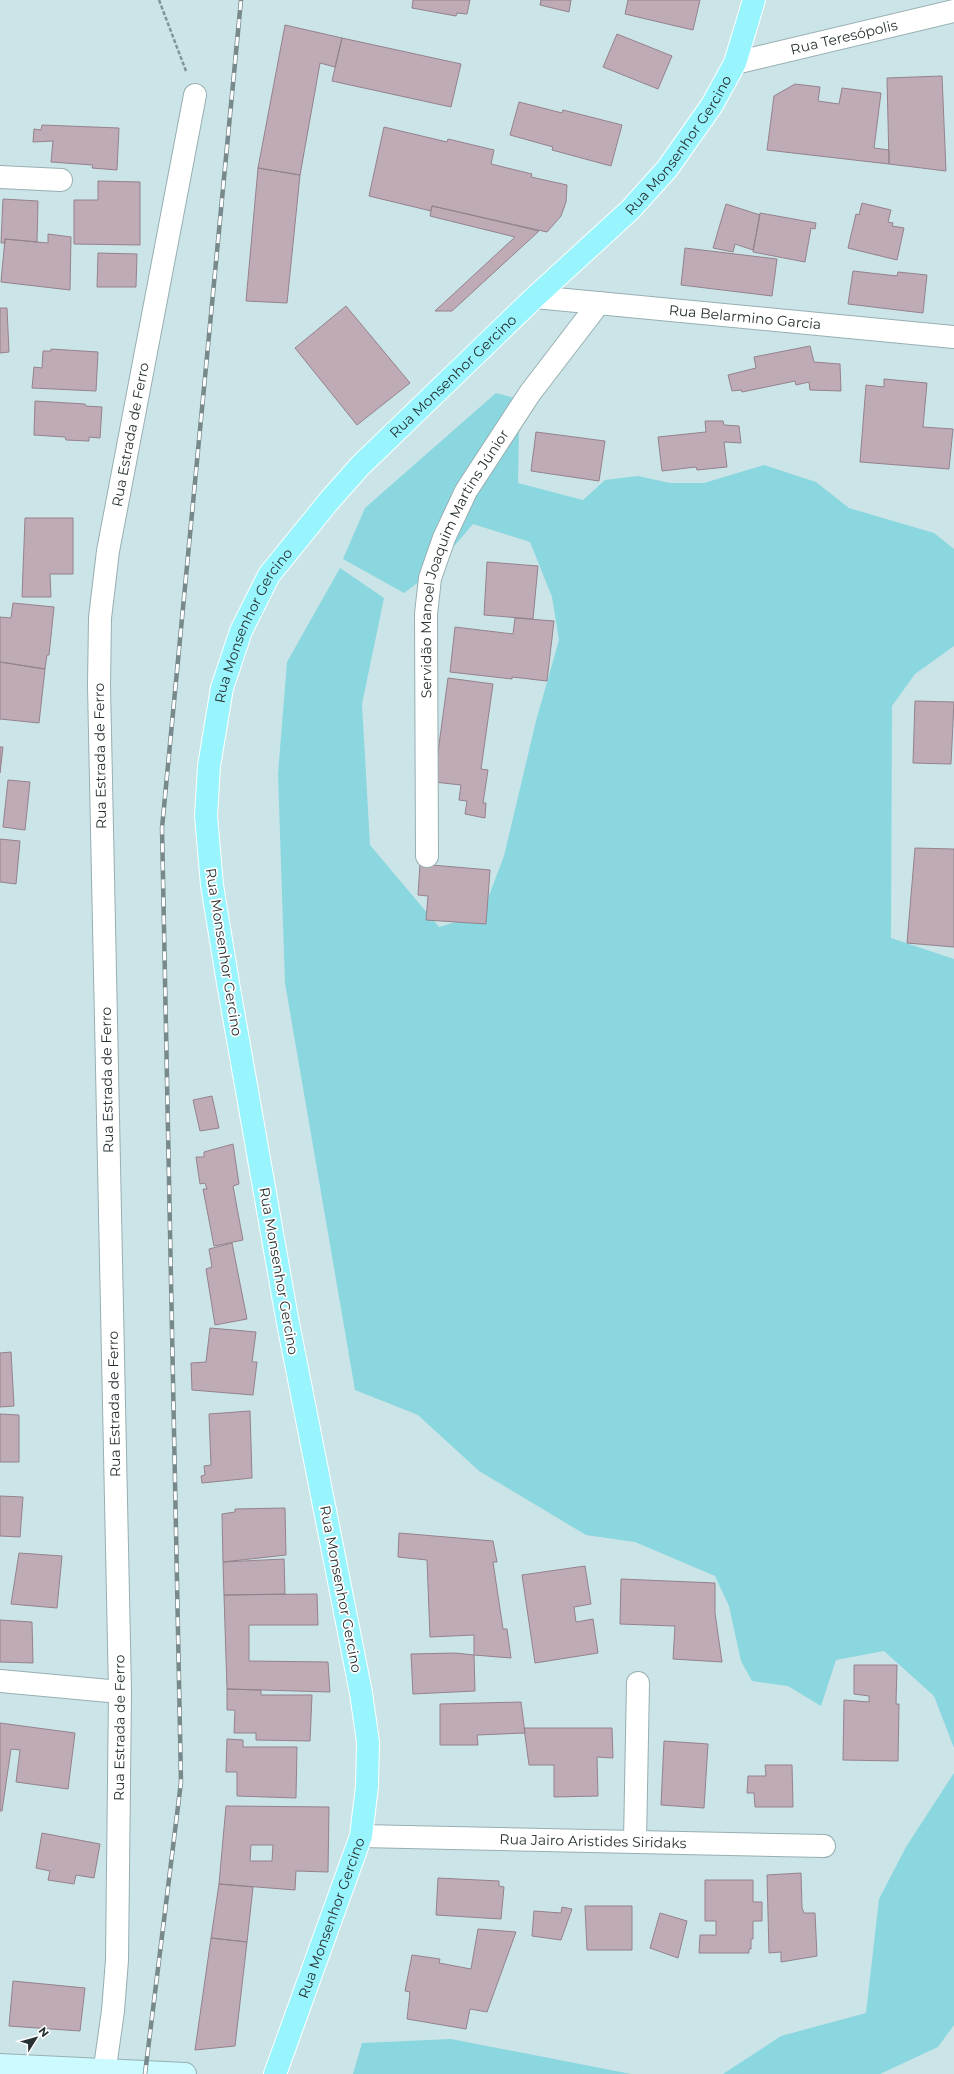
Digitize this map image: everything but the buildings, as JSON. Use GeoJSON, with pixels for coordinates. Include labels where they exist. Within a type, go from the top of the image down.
{"type":"FeatureCollection","features":[{"type":"Feature","properties":{"kind":"main road","name":"Rua Monsenhor Gercino"},"geometry":{"type":"LineString","coordinates":[[275,2074],[361,1836],[367,1786],[368,1742],[361,1692],[287,1318],[212,885],[206,816],[209,766],[222,688],[242,631],[269,575],[297,538],[360,466],[535,297],[630,210],[667,169],[712,105],[735,63],[754,0]]}},
{"type":"Feature","properties":{"kind":"street","name":"Rua Teresópolis"},"geometry":{"type":"LineString","coordinates":[[735,63],[954,11]]}},
{"type":"Feature","properties":{"kind":"street","name":"Rua Estrada de Ferro"},"geometry":{"type":"LineString","coordinates":[[104,2072],[117,1960],[120,1692],[99,685],[100,618],[108,551],[195,94]]}},
{"type":"Feature","properties":{"kind":"street"},"geometry":{"type":"LineString","coordinates":[[0,177],[61,180]]}},
{"type":"Feature","properties":{"kind":"street","name":"Rua Belarmino Garcia"},"geometry":{"type":"LineString","coordinates":[[535,297],[954,338]]}},
{"type":"Feature","properties":{"kind":"street","name":"Servidão Manoel Joaquim Martins Júnior"},"geometry":{"type":"LineString","coordinates":[[427,856],[426,614],[430,578],[444,538],[466,490],[530,394],[599,304]]}},
{"type":"Feature","properties":{"kind":"street"},"geometry":{"type":"LineString","coordinates":[[0,1681],[120,1692]]}},
{"type":"Feature","properties":{"kind":"street"},"geometry":{"type":"LineString","coordinates":[[635,1842],[638,1683]]}},
{"type":"Feature","properties":{"kind":"street","name":"Rua Jairo Aristides Siridaks"},"geometry":{"type":"LineString","coordinates":[[361,1836],[824,1846]]}},
{"type":"Feature","properties":{"kind":"street"},"geometry":{"type":"LineString","coordinates":[[0,2065],[104,2072],[184,2074]]}},
{"type":"Feature","properties":{"kind":"path"},"geometry":{"type":"LineString","coordinates":[[159,0],[195,94]]}},
{"type":"Feature","properties":{"kind":"shaded area"},"geometry":{"type":"Polygon","coordinates":[[[496,393],[515,398],[519,427],[518,483],[583,500],[605,480],[638,476],[670,483],[704,483],[764,465],[816,482],[849,508],[934,533],[954,549],[954,646],[915,674],[892,706],[891,938],[954,959],[954,1748],[934,1696],[884,1651],[836,1660],[821,1706],[788,1686],[752,1681],[741,1661],[729,1606],[715,1576],[635,1542],[586,1535],[479,1471],[418,1415],[355,1390],[285,983],[278,774],[287,662],[340,568],[384,598],[362,704],[370,845],[439,927],[482,914],[504,856],[536,721],[559,640],[552,597],[530,542],[473,524],[432,572],[404,593],[343,559],[365,508],[496,393]]]}},
{"type":"Feature","properties":{"kind":"shaded area"},"geometry":{"type":"Polygon","coordinates":[[[954,1773],[954,2025],[938,2047],[880,2074],[723,2074],[781,2036],[866,2013],[879,1899],[906,1847],[954,1773]]]}},
{"type":"Feature","properties":{"kind":"shaded area"},"geometry":{"type":"Polygon","coordinates":[[[451,2039],[631,2074],[353,2074],[362,2043],[451,2039]]]}},
{"type":"Feature","properties":{"kind":"railway"},"geometry":{"type":"LineString","coordinates":[[145,2074],[181,1782],[162,828],[241,0]]}}]}
